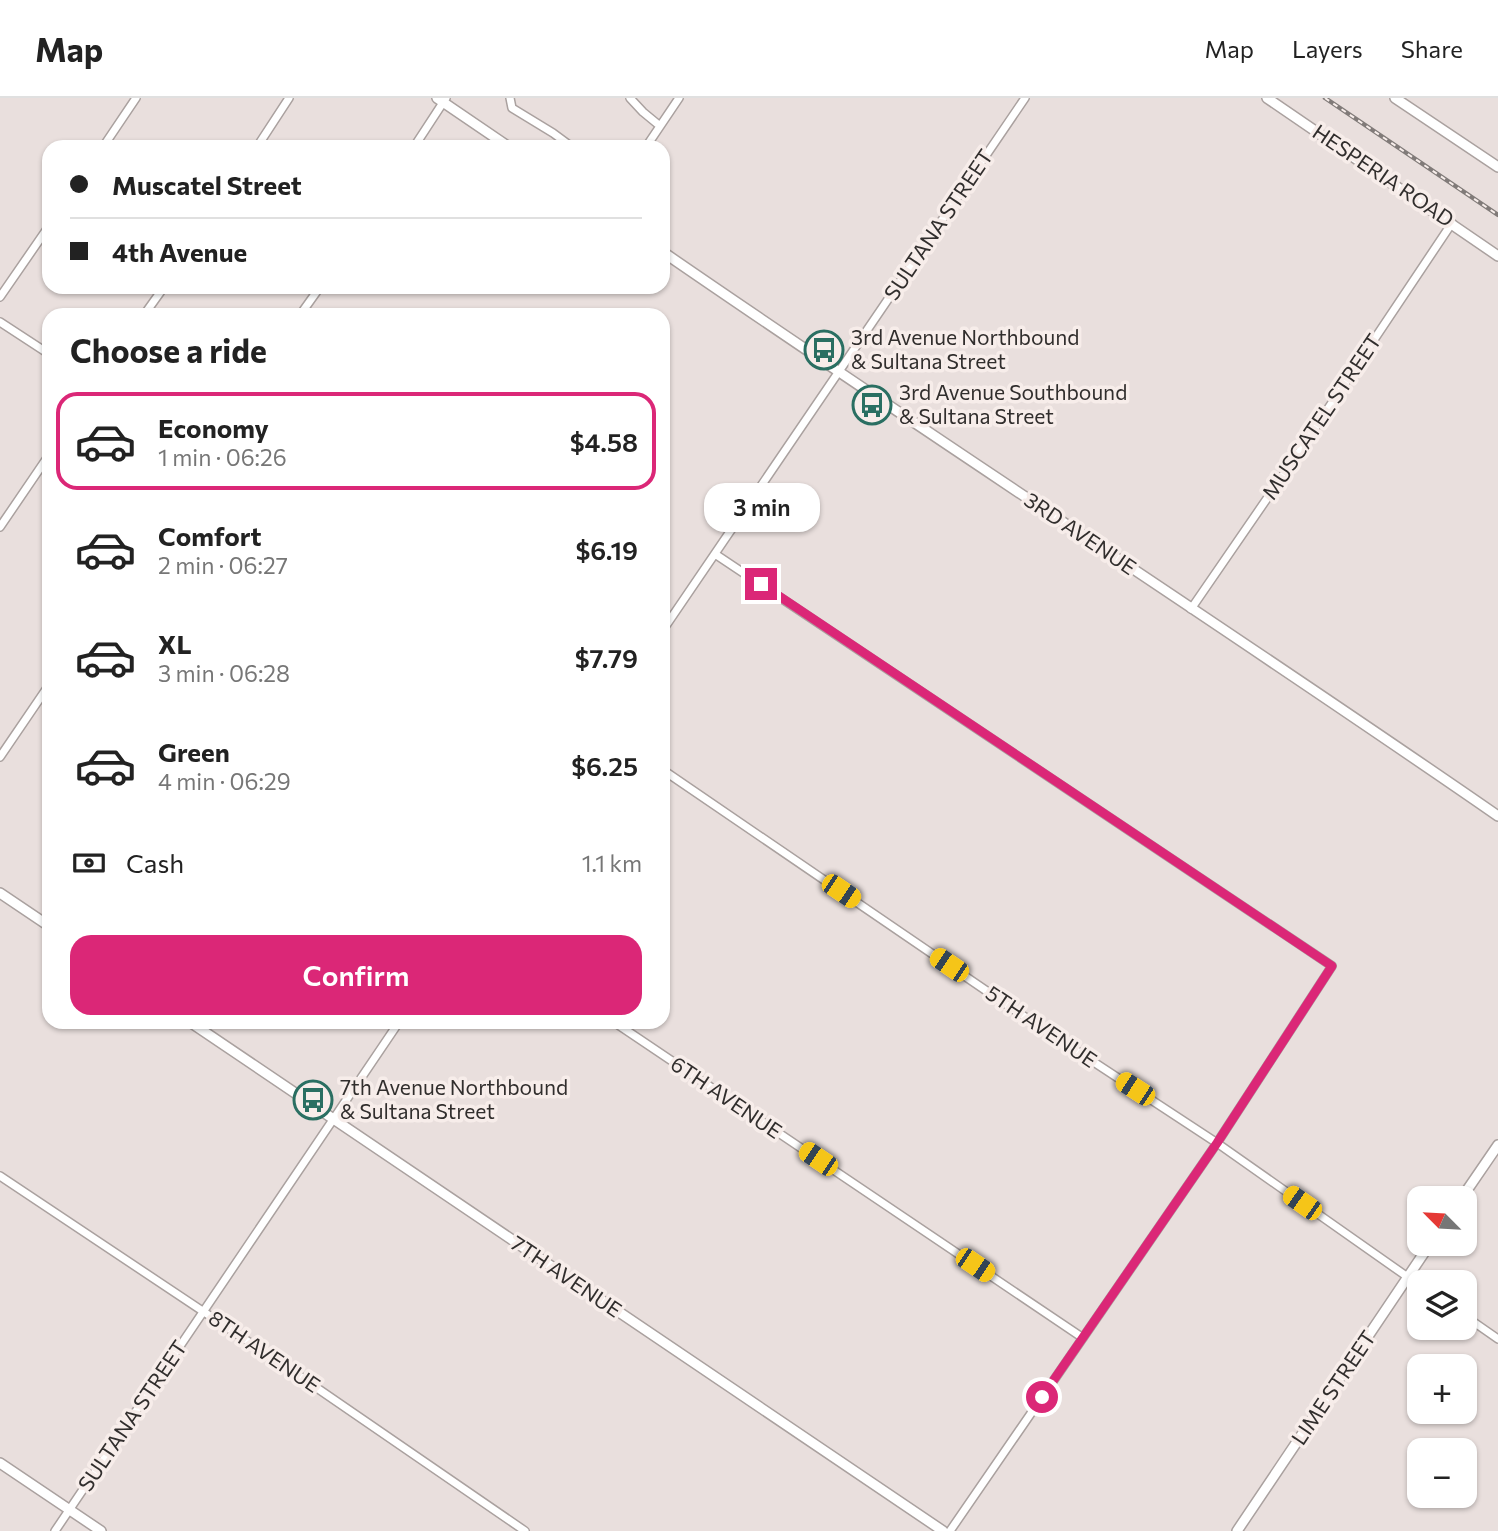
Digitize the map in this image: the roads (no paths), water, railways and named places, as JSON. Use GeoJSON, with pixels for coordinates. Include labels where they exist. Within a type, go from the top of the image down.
{"type":"FeatureCollection","features":[{"type":"Feature","properties":{"kind":"street"},"geometry":{"type":"LineString","coordinates":[[108,140],[136,98]]}},
{"type":"Feature","properties":{"kind":"street"},"geometry":{"type":"LineString","coordinates":[[262,140],[289,98]]}},
{"type":"Feature","properties":{"kind":"street"},"geometry":{"type":"LineString","coordinates":[[510,98],[512,107],[561,140]]}},
{"type":"Feature","properties":{"kind":"street"},"geometry":{"type":"LineString","coordinates":[[630,98],[660,126]]}},
{"type":"Feature","properties":{"kind":"street"},"geometry":{"type":"LineString","coordinates":[[651,140],[679,98]]}},
{"type":"Feature","properties":{"kind":"street","name":"SULTANA STREET"},"geometry":{"type":"LineString","coordinates":[[670,620],[1025,98]]}},
{"type":"Feature","properties":{"kind":"street","name":"HESPERIA ROAD"},"geometry":{"type":"LineString","coordinates":[[1266,98],[1498,256]]}},
{"type":"Feature","properties":{"kind":"street"},"geometry":{"type":"LineString","coordinates":[[1395,98],[1498,167]]}},
{"type":"Feature","properties":{"kind":"street"},"geometry":{"type":"LineString","coordinates":[[418,140],[442,99],[499,140]]}},
{"type":"Feature","properties":{"kind":"street","name":"MUSCATEL STREET"},"geometry":{"type":"LineString","coordinates":[[1191,609],[1452,223]]}},
{"type":"Feature","properties":{"kind":"street"},"geometry":{"type":"LineString","coordinates":[[0,297],[42,236]]}},
{"type":"Feature","properties":{"kind":"street","name":"3RD AVENUE"},"geometry":{"type":"LineString","coordinates":[[670,258],[1498,816]]}},
{"type":"Feature","properties":{"kind":"street"},"geometry":{"type":"LineString","coordinates":[[0,322],[42,349]]}},
{"type":"Feature","properties":{"kind":"street"},"geometry":{"type":"LineString","coordinates":[[0,527],[42,465]]}},
{"type":"Feature","properties":{"kind":"street"},"geometry":{"type":"LineString","coordinates":[[715,554],[1332,966],[1217,1143],[950,1531]]}},
{"type":"Feature","properties":{"kind":"street"},"geometry":{"type":"LineString","coordinates":[[0,757],[42,695]]}},
{"type":"Feature","properties":{"kind":"street","name":"5TH AVENUE"},"geometry":{"type":"LineString","coordinates":[[670,775],[1013,1009],[1217,1143],[1407,1276]]}},
{"type":"Feature","properties":{"kind":"street"},"geometry":{"type":"LineString","coordinates":[[0,893],[42,921]]}},
{"type":"Feature","properties":{"kind":"street","name":"7TH AVENUE"},"geometry":{"type":"LineString","coordinates":[[200,1029],[943,1531]]}},
{"type":"Feature","properties":{"kind":"street","name":"SULTANA STREET"},"geometry":{"type":"LineString","coordinates":[[55,1531],[394,1029]]}},
{"type":"Feature","properties":{"kind":"street","name":"6TH AVENUE"},"geometry":{"type":"LineString","coordinates":[[624,1029],[1083,1338]]}},
{"type":"Feature","properties":{"kind":"street"},"geometry":{"type":"LineString","coordinates":[[1470,1186],[1498,1145]]}},
{"type":"Feature","properties":{"kind":"street","name":"8TH AVENUE"},"geometry":{"type":"LineString","coordinates":[[0,1176],[525,1531]]}},
{"type":"Feature","properties":{"kind":"street","name":"LIME STREET"},"geometry":{"type":"LineString","coordinates":[[1237,1531],[1407,1278]]}},
{"type":"Feature","properties":{"kind":"street"},"geometry":{"type":"LineString","coordinates":[[1477,1324],[1498,1339]]}},
{"type":"Feature","properties":{"kind":"street"},"geometry":{"type":"LineString","coordinates":[[0,1463],[101,1531]]}},
{"type":"Feature","properties":{"kind":"railway"},"geometry":{"type":"LineString","coordinates":[[1325,98],[1498,215]]}},
{"type":"Feature","properties":{"kind":"place","name":"3rd Avenue Northbound & Sultana Street"},"geometry":{"type":"Point","coordinates":[824,350]}},
{"type":"Feature","properties":{"kind":"place","name":"3rd Avenue Southbound & Sultana Street"},"geometry":{"type":"Point","coordinates":[872,405]}},
{"type":"Feature","properties":{"kind":"place","name":"7th Avenue Northbound & Sultana Street"},"geometry":{"type":"Point","coordinates":[313,1100]}}]}
